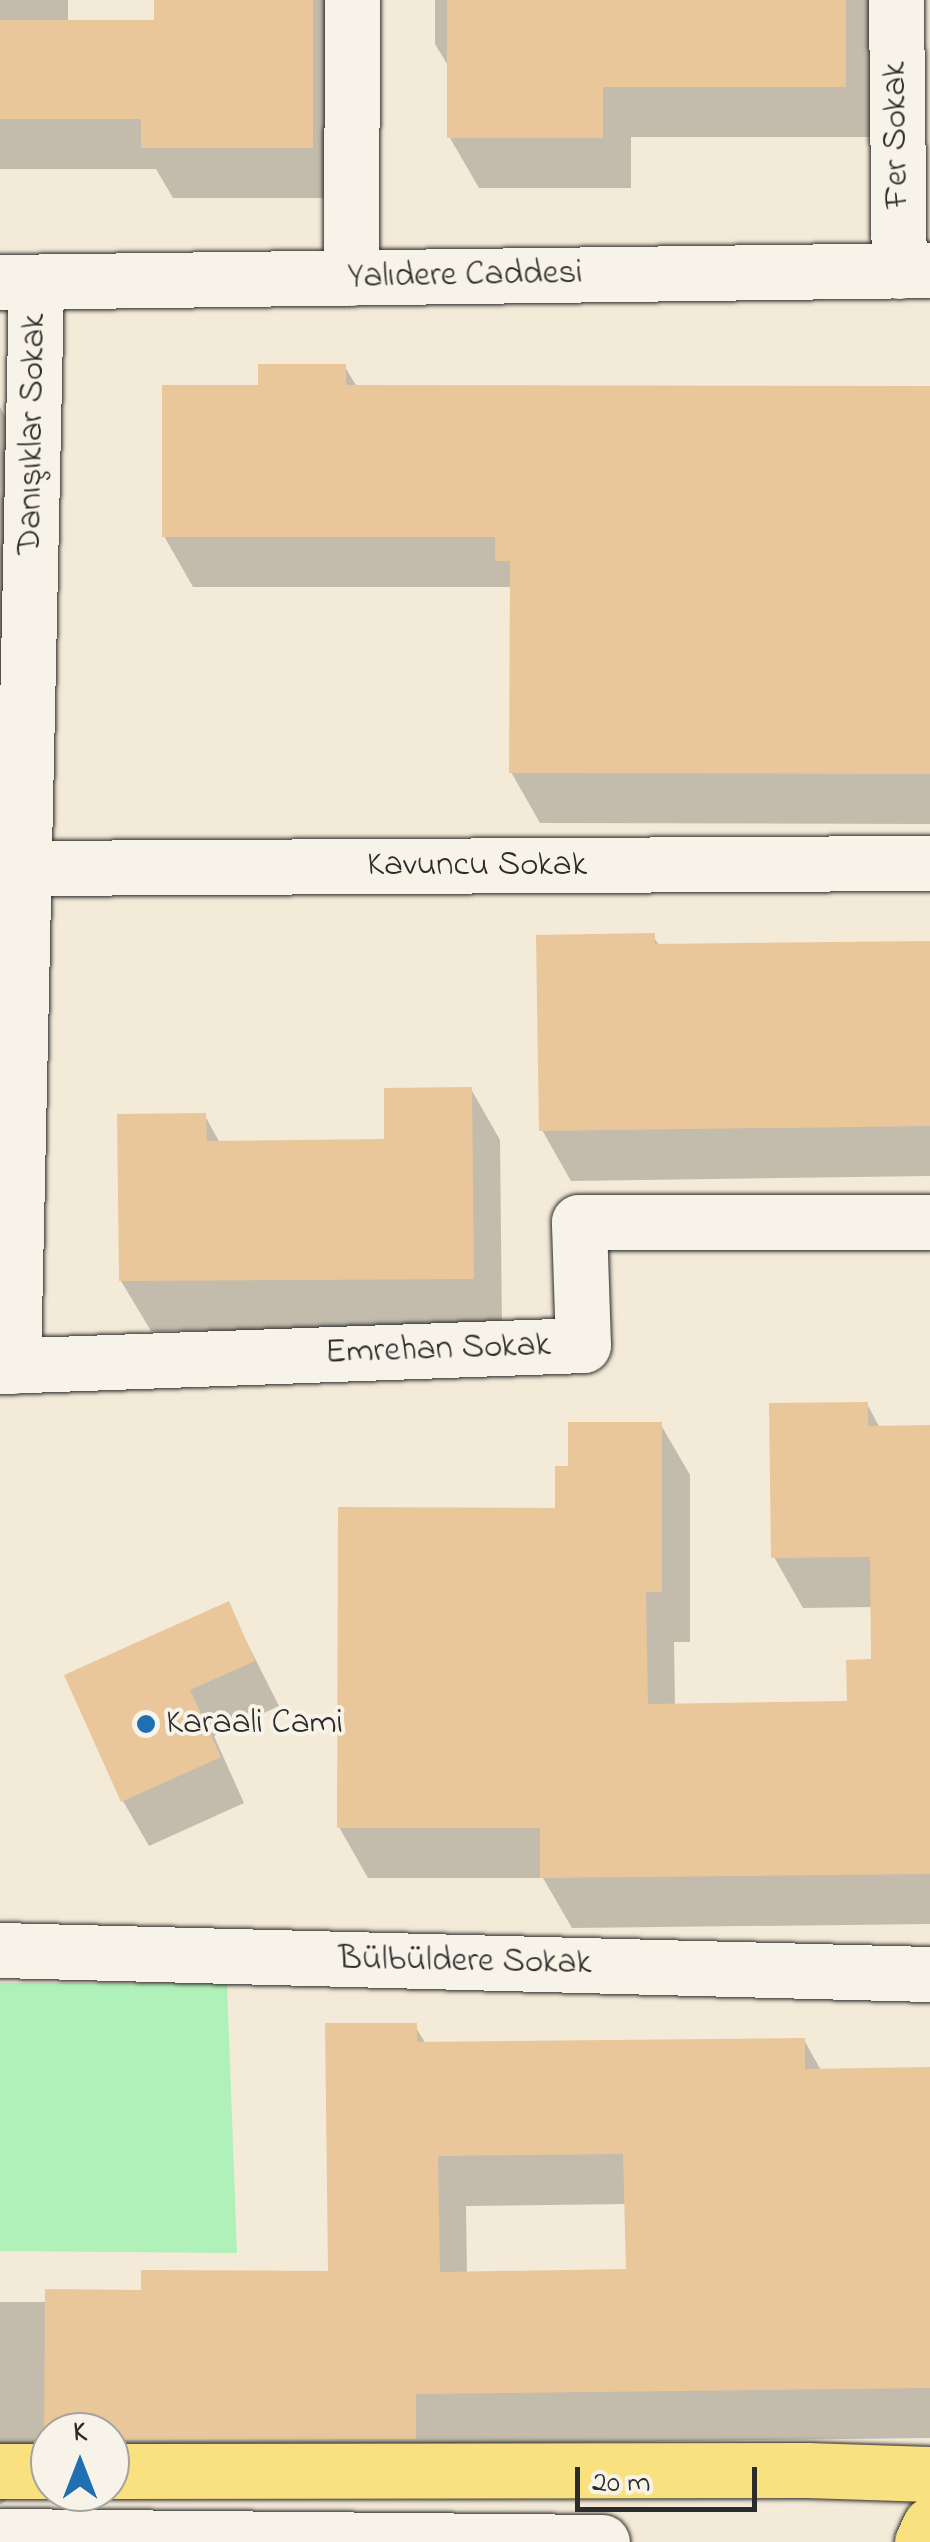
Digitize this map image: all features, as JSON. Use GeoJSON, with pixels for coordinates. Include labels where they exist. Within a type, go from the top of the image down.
{"type":"FeatureCollection","features":[{"type":"Feature","properties":{"kind":"highway"},"geometry":{"type":"LineString","coordinates":[[130,2471],[806,2470],[930,2474]]}},
{"type":"Feature","properties":{"kind":"highway"},"geometry":{"type":"LineString","coordinates":[[0,2471],[30,2471]]}},
{"type":"Feature","properties":{"kind":"highway"},"geometry":{"type":"LineString","coordinates":[[922,2542],[930,2525]]}},
{"type":"Feature","properties":{"kind":"street"},"geometry":{"type":"LineString","coordinates":[[351,278],[352,0]]}},
{"type":"Feature","properties":{"kind":"street","name":"Fer Sokak"},"geometry":{"type":"LineString","coordinates":[[896,0],[914,154],[914,270]]}},
{"type":"Feature","properties":{"kind":"street","name":"Yalıdere Caddesi"},"geometry":{"type":"LineString","coordinates":[[18,282],[914,270]]}},
{"type":"Feature","properties":{"kind":"street","name":"Danışıklar Sokak"},"geometry":{"type":"LineString","coordinates":[[6,1366],[24,868],[18,282]]}},
{"type":"Feature","properties":{"kind":"street","name":"Kavuncu Sokak"},"geometry":{"type":"LineString","coordinates":[[24,868],[930,863]]}},
{"type":"Feature","properties":{"kind":"street","name":"Emrehan Sokak"},"geometry":{"type":"LineString","coordinates":[[6,1366],[583,1345],[579,1222],[930,1222]]}},
{"type":"Feature","properties":{"kind":"street","name":"Bülbüldere Sokak"},"geometry":{"type":"LineString","coordinates":[[0,1950],[930,1974]]}},
{"type":"Feature","properties":{"kind":"street"},"geometry":{"type":"LineString","coordinates":[[0,2536],[602,2542]]}},
{"type":"Feature","properties":{"kind":"green space"},"geometry":{"type":"Polygon","coordinates":[[[0,1983],[227,1983],[237,2253],[0,2251],[0,1983]]]}},
{"type":"Feature","properties":{"kind":"building"},"geometry":{"type":"Polygon","coordinates":[[[154,0],[313,0],[313,148],[141,148],[141,119],[0,119],[0,20],[154,20],[154,0]]]}},
{"type":"Feature","properties":{"kind":"building"},"geometry":{"type":"Polygon","coordinates":[[[447,0],[846,0],[846,87],[603,87],[603,138],[447,138],[447,0]]]}},
{"type":"Feature","properties":{"kind":"building"},"geometry":{"type":"Polygon","coordinates":[[[258,364],[346,364],[346,385],[930,386],[930,774],[509,773],[510,561],[495,561],[495,537],[162,537],[162,385],[258,385],[258,364]]]}},
{"type":"Feature","properties":{"kind":"building"},"geometry":{"type":"Polygon","coordinates":[[[655,933],[655,944],[930,941],[930,1126],[539,1131],[536,935],[655,933]]]}},
{"type":"Feature","properties":{"kind":"building"},"geometry":{"type":"Polygon","coordinates":[[[472,1087],[474,1279],[119,1281],[117,1114],[206,1113],[207,1141],[384,1139],[384,1088],[472,1087]]]}},
{"type":"Feature","properties":{"kind":"building"},"geometry":{"type":"Polygon","coordinates":[[[868,1402],[868,1426],[930,1425],[930,1874],[540,1878],[540,1828],[337,1828],[338,1507],[555,1508],[555,1466],[568,1466],[568,1422],[662,1422],[662,1592],[646,1592],[648,1704],[847,1701],[846,1660],[871,1659],[870,1557],[771,1558],[769,1403],[868,1402]]]}},
{"type":"Feature","properties":{"kind":"building","name":"Karaali Cami"},"geometry":{"type":"Polygon","coordinates":[[[229,1601],[255,1661],[190,1690],[221,1757],[121,1802],[64,1675],[229,1601]]]}},
{"type":"Feature","properties":{"kind":"building"},"geometry":{"type":"Polygon","coordinates":[[[325,2023],[417,2023],[417,2042],[805,2038],[805,2069],[930,2067],[930,2388],[416,2394],[416,2439],[130,2440],[130,2412],[44,2412],[45,2289],[141,2290],[141,2270],[328,2271],[325,2023]],[[623,2154],[438,2156],[440,2272],[626,2269],[623,2154]]]}},
{"type":"Feature","properties":{"kind":"place","name":"Karaali Cami"},"geometry":{"type":"Point","coordinates":[146,1724]}}]}
